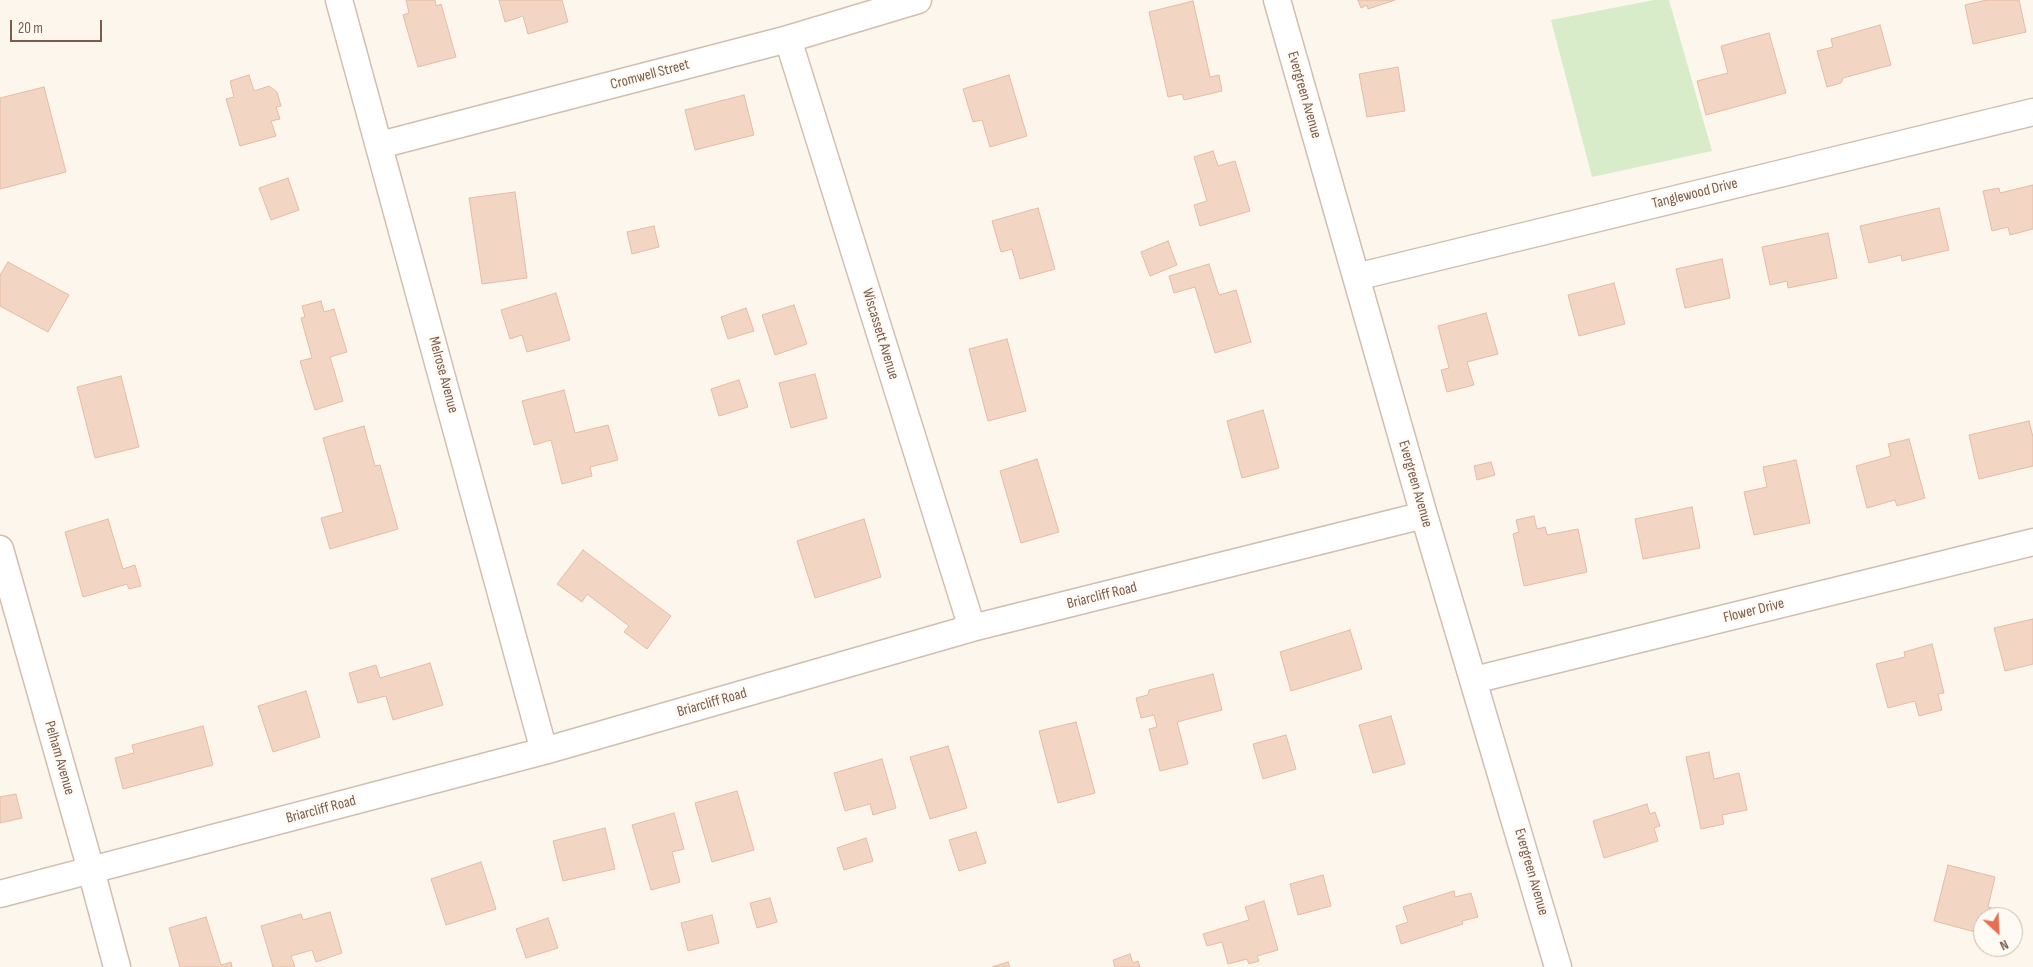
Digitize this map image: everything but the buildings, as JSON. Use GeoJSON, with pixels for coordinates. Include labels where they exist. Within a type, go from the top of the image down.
{"type":"FeatureCollection","features":[{"type":"Feature","properties":{"kind":"street","name":"Melrose Avenue"},"geometry":{"type":"LineString","coordinates":[[340,0],[544,751]]}},
{"type":"Feature","properties":{"kind":"street","name":"Cromwell Street"},"geometry":{"type":"LineString","coordinates":[[380,145],[788,39],[918,0]]}},
{"type":"Feature","properties":{"kind":"street","name":"Evergreen Avenue"},"geometry":{"type":"LineString","coordinates":[[1277,0],[1424,515],[1558,967]]}},
{"type":"Feature","properties":{"kind":"street","name":"Wiscassett Avenue"},"geometry":{"type":"LineString","coordinates":[[788,39],[972,628]]}},
{"type":"Feature","properties":{"kind":"street","name":"Tanglewood Drive"},"geometry":{"type":"LineString","coordinates":[[1356,277],[2033,112]]}},
{"type":"Feature","properties":{"kind":"street","name":"Briarcliff Road"},"geometry":{"type":"LineString","coordinates":[[0,894],[544,751],[972,628],[1424,515]]}},
{"type":"Feature","properties":{"kind":"street","name":"Flower Drive"},"geometry":{"type":"LineString","coordinates":[[1474,680],[2033,542]]}},
{"type":"Feature","properties":{"kind":"street","name":"Pelham Avenue"},"geometry":{"type":"LineString","coordinates":[[0,549],[117,967]]}},
{"type":"Feature","properties":{"kind":"green space"},"geometry":{"type":"Polygon","coordinates":[[[1654,0],[1669,0],[1712,151],[1592,177],[1551,20],[1654,0]]]}}]}
